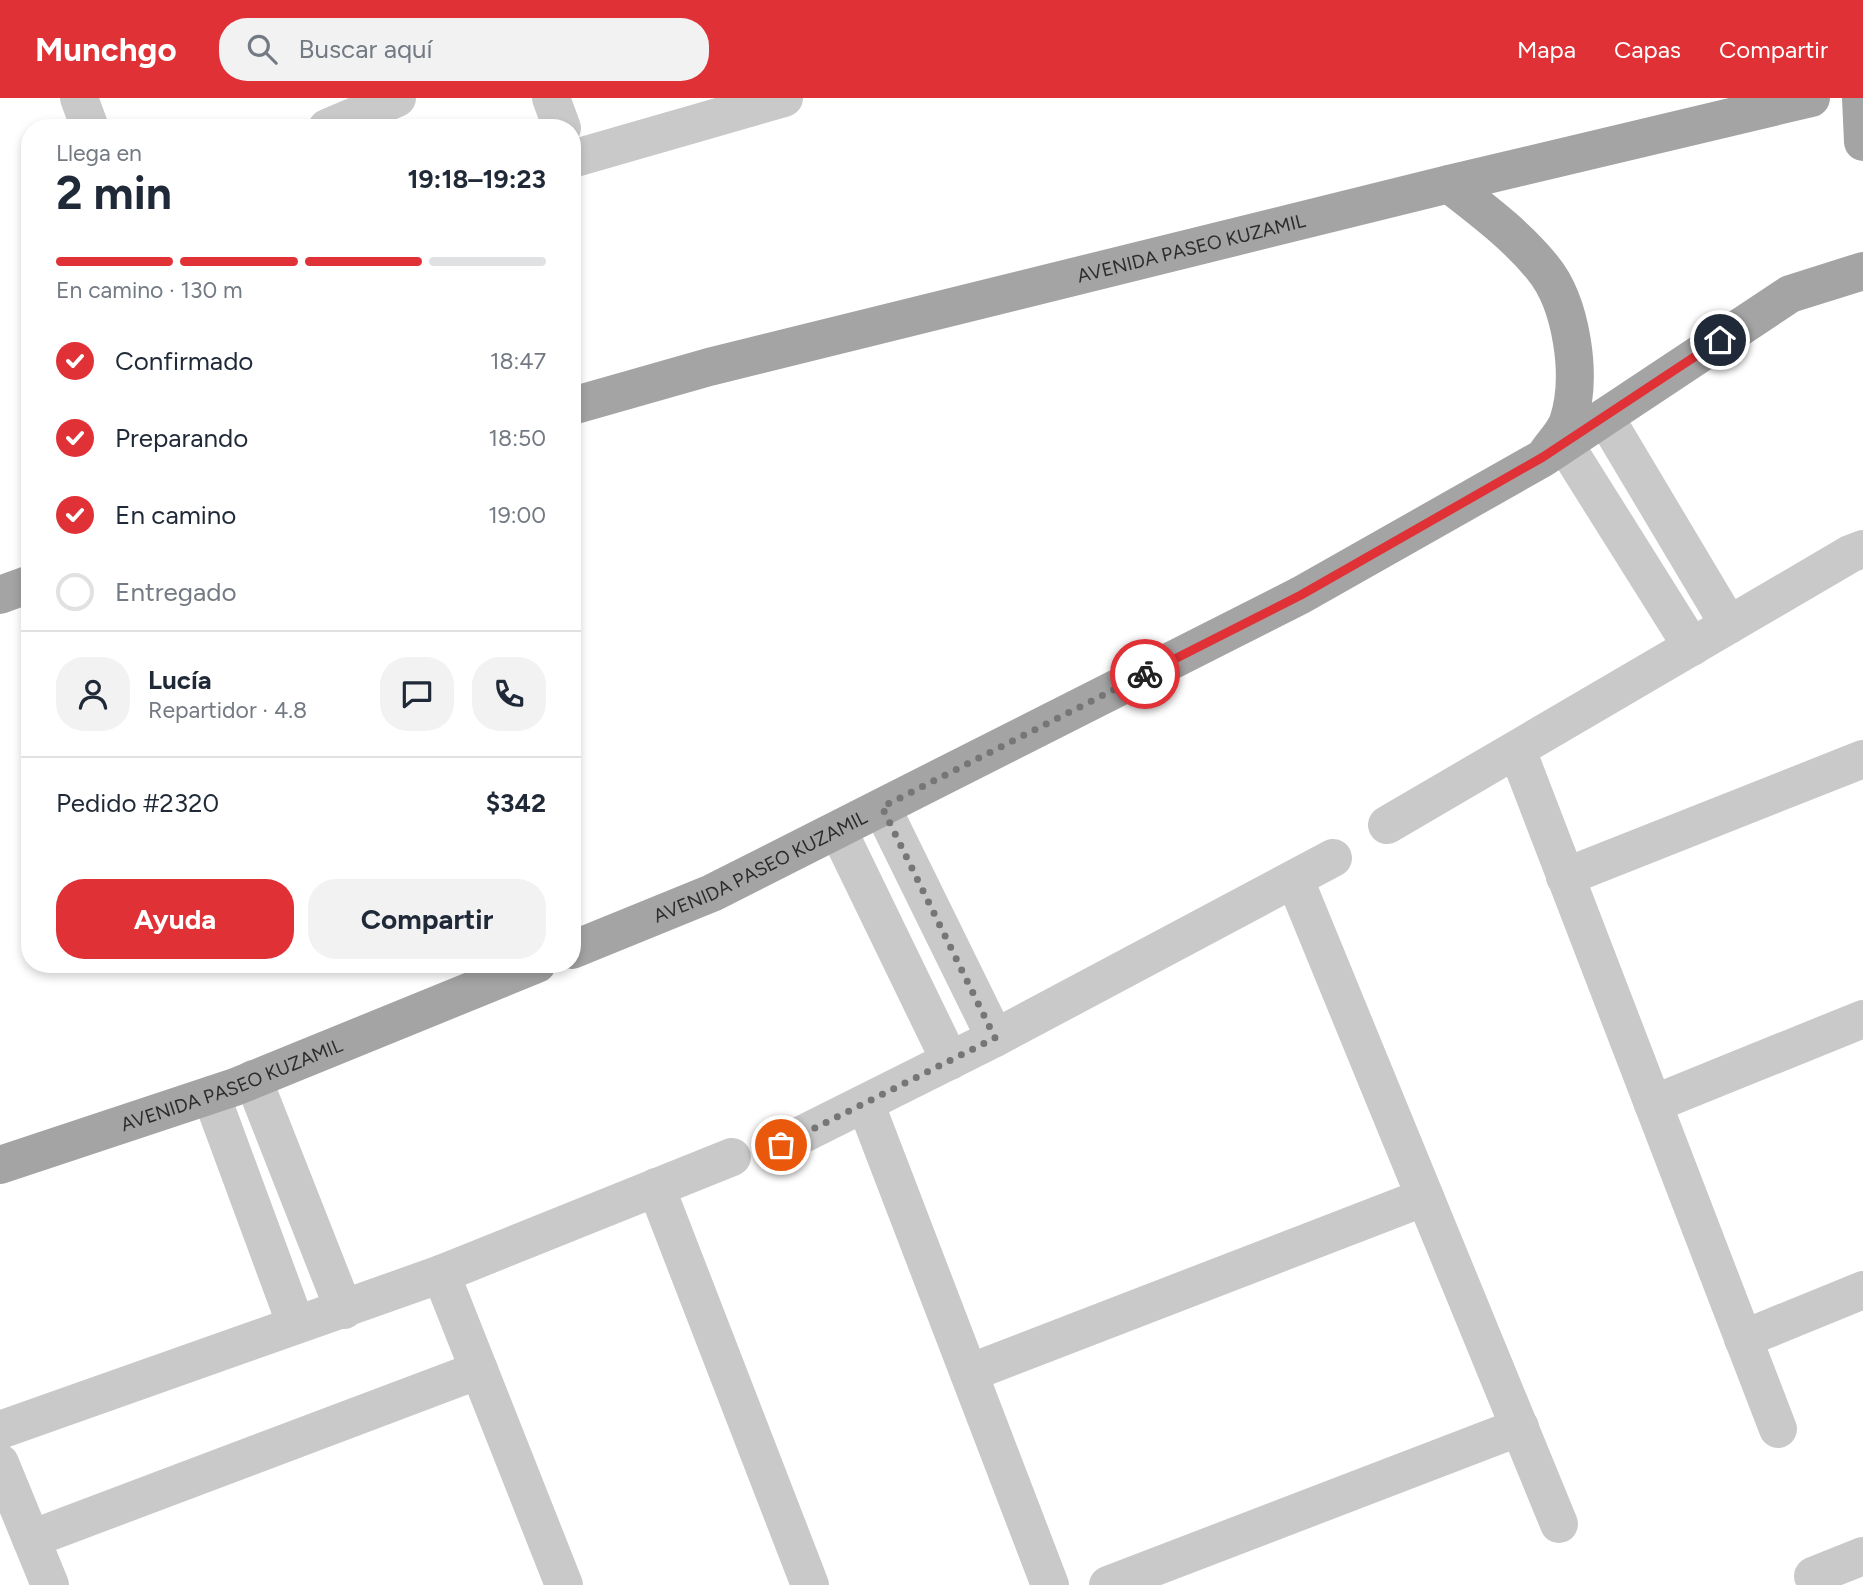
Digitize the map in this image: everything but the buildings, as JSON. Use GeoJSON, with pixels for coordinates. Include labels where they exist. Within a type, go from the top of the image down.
{"type":"FeatureCollection","features":[{"type":"Feature","properties":{"kind":"main road","name":"AVENIDA PASEO KUZAMIL"},"geometry":{"type":"LineString","coordinates":[[581,403],[709,367],[1811,98]]}},
{"type":"Feature","properties":{"kind":"main road"},"geometry":{"type":"LineString","coordinates":[[1861,98],[1863,142]]}},
{"type":"Feature","properties":{"kind":"main road"},"geometry":{"type":"LineString","coordinates":[[1450,184],[1497,222],[1544,268],[1569,321],[1576,368],[1568,423],[1554,450]]}},
{"type":"Feature","properties":{"kind":"main road","name":"AVENIDA PASEO KUZAMIL"},"geometry":{"type":"LineString","coordinates":[[581,946],[712,893],[1301,595],[1554,450],[1790,294],[1863,271]]}},
{"type":"Feature","properties":{"kind":"main road"},"geometry":{"type":"LineString","coordinates":[[0,595],[21,587]]}},
{"type":"Feature","properties":{"kind":"main road","name":"AVENIDA PASEO KUZAMIL"},"geometry":{"type":"LineString","coordinates":[[0,1165],[253,1079],[515,973]]}},
{"type":"Feature","properties":{"kind":"street"},"geometry":{"type":"LineString","coordinates":[[79,98],[87,119]]}},
{"type":"Feature","properties":{"kind":"street"},"geometry":{"type":"LineString","coordinates":[[348,119],[397,98]]}},
{"type":"Feature","properties":{"kind":"street"},"geometry":{"type":"LineString","coordinates":[[551,98],[559,119]]}},
{"type":"Feature","properties":{"kind":"street"},"geometry":{"type":"LineString","coordinates":[[581,156],[784,98]]}},
{"type":"Feature","properties":{"kind":"street"},"geometry":{"type":"LineString","coordinates":[[1605,417],[1728,625]]}},
{"type":"Feature","properties":{"kind":"street"},"geometry":{"type":"LineString","coordinates":[[1554,450],[1692,647]]}},
{"type":"Feature","properties":{"kind":"street"},"geometry":{"type":"LineString","coordinates":[[1387,825],[1850,554],[1863,549]]}},
{"type":"Feature","properties":{"kind":"street"},"geometry":{"type":"LineString","coordinates":[[1517,750],[1778,1429]]}},
{"type":"Feature","properties":{"kind":"street"},"geometry":{"type":"LineString","coordinates":[[1565,877],[1863,759]]}},
{"type":"Feature","properties":{"kind":"street"},"geometry":{"type":"LineString","coordinates":[[882,807],[995,1038]]}},
{"type":"Feature","properties":{"kind":"street"},"geometry":{"type":"LineString","coordinates":[[838,830],[950,1061]]}},
{"type":"Feature","properties":{"kind":"street"},"geometry":{"type":"LineString","coordinates":[[781,1145],[866,1105],[995,1038],[1333,858]]}},
{"type":"Feature","properties":{"kind":"street"},"geometry":{"type":"LineString","coordinates":[[1295,880],[1559,1524]]}},
{"type":"Feature","properties":{"kind":"street"},"geometry":{"type":"LineString","coordinates":[[1653,1104],[1863,1019]]}},
{"type":"Feature","properties":{"kind":"street"},"geometry":{"type":"LineString","coordinates":[[253,1079],[344,1310]]}},
{"type":"Feature","properties":{"kind":"street"},"geometry":{"type":"LineString","coordinates":[[211,1094],[296,1325]]}},
{"type":"Feature","properties":{"kind":"street"},"geometry":{"type":"LineString","coordinates":[[866,1105],[1050,1585]]}},
{"type":"Feature","properties":{"kind":"street"},"geometry":{"type":"LineString","coordinates":[[0,1430],[441,1274],[732,1157]]}},
{"type":"Feature","properties":{"kind":"street"},"geometry":{"type":"LineString","coordinates":[[656,1187],[810,1585]]}},
{"type":"Feature","properties":{"kind":"street"},"geometry":{"type":"LineString","coordinates":[[970,1373],[1425,1197]]}},
{"type":"Feature","properties":{"kind":"street"},"geometry":{"type":"LineString","coordinates":[[441,1274],[479,1370],[555,1582]]}},
{"type":"Feature","properties":{"kind":"street"},"geometry":{"type":"LineString","coordinates":[[1743,1339],[1863,1290]]}},
{"type":"Feature","properties":{"kind":"street"},"geometry":{"type":"LineString","coordinates":[[31,1539],[479,1370]]}},
{"type":"Feature","properties":{"kind":"street"},"geometry":{"type":"LineString","coordinates":[[1108,1585],[1520,1427]]}},
{"type":"Feature","properties":{"kind":"street"},"geometry":{"type":"LineString","coordinates":[[0,1463],[50,1585]]}},
{"type":"Feature","properties":{"kind":"street"},"geometry":{"type":"LineString","coordinates":[[1813,1576],[1862,1558]]}},
{"type":"Feature","properties":{"kind":"way so far"},"geometry":{"type":"LineString","coordinates":[[781,1145],[866,1105],[995,1038],[882,807],[1145,674]]}},
{"type":"Feature","properties":{"kind":"route"},"geometry":{"type":"LineString","coordinates":[[1145,674],[1301,595],[1543,457],[1720,340]]}}]}
